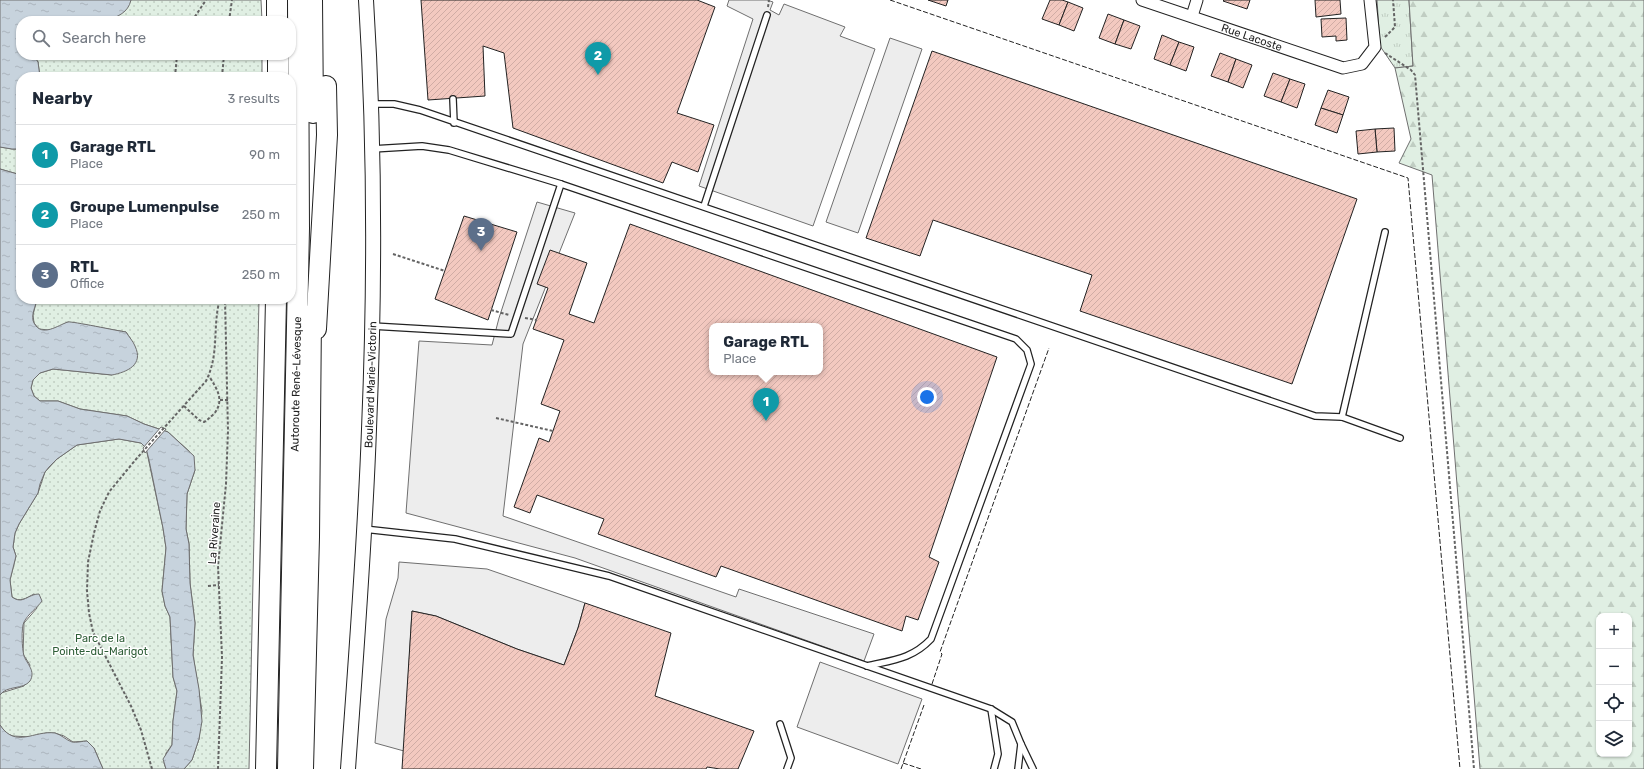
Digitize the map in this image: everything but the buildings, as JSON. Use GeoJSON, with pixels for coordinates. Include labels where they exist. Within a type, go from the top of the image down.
{"type":"FeatureCollection","features":[{"type":"Feature","properties":{"kind":"highway"},"geometry":{"type":"LineString","coordinates":[[277,0],[277,16]]}},
{"type":"Feature","properties":{"kind":"highway","name":"Autoroute René-Lévesque"},"geometry":{"type":"LineString","coordinates":[[288,769],[299,221],[298,0]]}},
{"type":"Feature","properties":{"kind":"highway"},"geometry":{"type":"LineString","coordinates":[[310,437],[313,105],[312,0]]}},
{"type":"Feature","properties":{"kind":"highway"},"geometry":{"type":"LineString","coordinates":[[310,437],[327,135],[325,0]]}},
{"type":"Feature","properties":{"kind":"highway"},"geometry":{"type":"LineString","coordinates":[[278,60],[278,72]]}},
{"type":"Feature","properties":{"kind":"highway","name":"Autoroute René-Lévesque"},"geometry":{"type":"LineString","coordinates":[[266,769],[276,304]]}},
{"type":"Feature","properties":{"kind":"highway","name":"Autoroute René-Lévesque"},"geometry":{"type":"LineString","coordinates":[[303,769],[310,437]]}},
{"type":"Feature","properties":{"kind":"street","name":"Boulevard Marie-Victorin"},"geometry":{"type":"LineString","coordinates":[[348,769],[364,529],[372,326],[372,149],[366,0]]}},
{"type":"Feature","properties":{"kind":"street","name":"Rue Lacoste"},"geometry":{"type":"LineString","coordinates":[[1142,0],[1343,68],[1362,64],[1375,47]]}},
{"type":"Feature","properties":{"kind":"street"},"geometry":{"type":"LineString","coordinates":[[1192,16],[1197,0]]}},
{"type":"Feature","properties":{"kind":"street"},"geometry":{"type":"LineString","coordinates":[[1370,0],[1375,47]]}},
{"type":"Feature","properties":{"kind":"lane"},"geometry":{"type":"LineString","coordinates":[[704,206],[767,15]]}},
{"type":"Feature","properties":{"kind":"lane"},"geometry":{"type":"LineString","coordinates":[[453,99],[454,123]]}},
{"type":"Feature","properties":{"kind":"lane"},"geometry":{"type":"LineString","coordinates":[[370,104],[394,104],[412,108],[704,206],[1315,416],[1342,417],[1400,438]]}},
{"type":"Feature","properties":{"kind":"lane"},"geometry":{"type":"LineString","coordinates":[[372,149],[414,146],[440,148],[561,184],[1016,339],[1027,350],[1031,364],[931,639],[922,649],[912,655],[867,666]]}},
{"type":"Feature","properties":{"kind":"lane"},"geometry":{"type":"LineString","coordinates":[[372,326],[511,334],[561,184]]}},
{"type":"Feature","properties":{"kind":"lane"},"geometry":{"type":"LineString","coordinates":[[1342,417],[1385,232]]}},
{"type":"Feature","properties":{"kind":"lane"},"geometry":{"type":"LineString","coordinates":[[364,529],[455,539],[609,576],[991,709],[1012,722],[1033,769]]}},
{"type":"Feature","properties":{"kind":"lane"},"geometry":{"type":"LineString","coordinates":[[991,709],[998,754],[994,769]]}},
{"type":"Feature","properties":{"kind":"lane"},"geometry":{"type":"LineString","coordinates":[[780,724],[791,758],[787,769]]}},
{"type":"Feature","properties":{"kind":"lane"},"geometry":{"type":"LineString","coordinates":[[1018,769],[1021,744]]}},
{"type":"Feature","properties":{"kind":"path"},"geometry":{"type":"LineString","coordinates":[[195,16],[206,0]]}},
{"type":"Feature","properties":{"kind":"path"},"geometry":{"type":"LineString","coordinates":[[230,16],[232,0]]}},
{"type":"Feature","properties":{"kind":"path"},"geometry":{"type":"LineString","coordinates":[[1393,0],[1395,27],[1375,47],[1411,70],[1415,75],[1474,769]]}},
{"type":"Feature","properties":{"kind":"path"},"geometry":{"type":"LineString","coordinates":[[175,72],[177,60]]}},
{"type":"Feature","properties":{"kind":"path"},"geometry":{"type":"LineString","coordinates":[[222,72],[224,60]]}},
{"type":"Feature","properties":{"kind":"path"},"geometry":{"type":"LineString","coordinates":[[393,254],[445,271]]}},
{"type":"Feature","properties":{"kind":"path"},"geometry":{"type":"LineString","coordinates":[[152,769],[141,730],[131,706],[94,632],[89,613],[87,590],[88,562],[100,511],[109,492],[137,458],[206,381],[209,375],[215,350],[216,324],[219,304]]}},
{"type":"Feature","properties":{"kind":"path","name":"La Riveraine"},"geometry":{"type":"LineString","coordinates":[[218,769],[222,657],[219,550],[227,465],[228,400],[225,304]]}},
{"type":"Feature","properties":{"kind":"path"},"geometry":{"type":"LineString","coordinates":[[184,406],[202,422],[206,422],[217,409],[220,405],[220,400],[216,387],[209,375]]}},
{"type":"Feature","properties":{"kind":"path"},"geometry":{"type":"LineString","coordinates":[[220,400],[228,400]]}},
{"type":"Feature","properties":{"kind":"path"},"geometry":{"type":"LineString","coordinates":[[496,418],[553,431]]}},
{"type":"Feature","properties":{"kind":"path"},"geometry":{"type":"LineString","coordinates":[[208,586],[219,585]]}},
{"type":"Feature","properties":{"kind":"green space"},"geometry":{"type":"Polygon","coordinates":[[[131,0],[261,0],[262,16],[118,16],[131,0]]]}},
{"type":"Feature","properties":{"kind":"green space"},"geometry":{"type":"Polygon","coordinates":[[[1377,0],[1409,0],[1413,66],[1395,68],[1380,46],[1377,0]]]}},
{"type":"Feature","properties":{"kind":"green space"},"geometry":{"type":"Polygon","coordinates":[[[1409,0],[1644,0],[1644,769],[1480,769],[1432,175],[1399,163],[1411,139],[1395,68],[1413,66],[1409,0]]]}},
{"type":"Feature","properties":{"kind":"green space"},"geometry":{"type":"Polygon","coordinates":[[[37,60],[262,60],[262,72],[39,72],[37,60]]]}},
{"type":"Feature","properties":{"kind":"green space"},"geometry":{"type":"Polygon","coordinates":[[[0,147],[16,149],[16,174],[0,169],[0,147]]]}},
{"type":"Feature","properties":{"kind":"green space"},"geometry":{"type":"Polygon","coordinates":[[[36,304],[259,304],[249,769],[184,769],[192,760],[199,739],[202,711],[193,655],[195,623],[190,583],[189,544],[186,529],[187,494],[195,470],[189,451],[168,432],[144,424],[127,416],[80,409],[58,401],[40,401],[34,396],[31,388],[33,380],[40,373],[53,369],[112,375],[130,338],[126,332],[68,322],[57,328],[49,330],[39,329],[34,323],[33,315],[36,304]]]}},
{"type":"Feature","properties":{"kind":"green space","name":"Parc de la Pointe-du-Marigot"},"geometry":{"type":"Polygon","coordinates":[[[119,439],[141,443],[146,448],[166,548],[162,591],[165,606],[170,617],[173,677],[177,691],[173,721],[172,745],[166,753],[164,763],[166,769],[103,769],[94,748],[87,741],[73,742],[64,736],[55,733],[46,733],[31,737],[13,736],[5,733],[0,725],[1,693],[24,686],[30,665],[23,654],[24,623],[37,608],[34,594],[20,600],[12,597],[10,580],[16,556],[13,547],[15,533],[38,493],[45,472],[57,459],[77,445],[119,439]]]}},
{"type":"Feature","properties":{"kind":"shaded area"},"geometry":{"type":"Polygon","coordinates":[[[729,0],[767,0],[773,2],[770,10],[779,15],[784,4],[845,27],[840,36],[875,49],[813,226],[699,186],[753,19],[727,6],[729,0]]]}},
{"type":"Feature","properties":{"kind":"shaded area"},"geometry":{"type":"Polygon","coordinates":[[[890,38],[922,49],[858,233],[826,222],[890,38]]]}},
{"type":"Feature","properties":{"kind":"shaded area"},"geometry":{"type":"Polygon","coordinates":[[[537,202],[575,213],[523,344],[503,516],[736,597],[739,589],[874,634],[864,661],[575,558],[406,513],[419,341],[492,345],[499,318],[537,202]]]}},
{"type":"Feature","properties":{"kind":"shaded area"},"geometry":{"type":"Polygon","coordinates":[[[399,562],[487,569],[585,603],[578,628],[564,665],[517,649],[436,616],[412,611],[404,751],[375,743],[386,619],[398,578],[399,562]]]}},
{"type":"Feature","properties":{"kind":"shaded area"},"geometry":{"type":"Polygon","coordinates":[[[820,662],[922,699],[898,764],[797,727],[820,662]]]}},
{"type":"Feature","properties":{"kind":"water"},"geometry":{"type":"Polygon","coordinates":[[[0,0],[131,0],[128,8],[119,16],[16,16],[16,60],[37,60],[39,72],[16,72],[16,149],[0,147],[0,0]]]}},
{"type":"Feature","properties":{"kind":"water"},"geometry":{"type":"Polygon","coordinates":[[[0,169],[16,174],[16,304],[36,304],[33,320],[37,327],[41,330],[55,328],[68,322],[126,332],[134,344],[137,353],[136,363],[128,370],[112,375],[53,369],[40,373],[33,380],[31,388],[34,396],[40,401],[58,401],[80,409],[127,416],[144,424],[168,432],[194,456],[195,470],[187,494],[186,529],[189,544],[190,583],[195,623],[193,655],[199,689],[202,721],[199,739],[192,760],[184,769],[166,769],[163,759],[172,745],[173,721],[177,691],[173,677],[170,617],[165,606],[162,591],[166,548],[149,460],[146,448],[141,443],[119,439],[77,445],[57,459],[45,472],[38,493],[15,533],[13,547],[16,556],[10,580],[12,597],[22,600],[35,594],[39,594],[42,601],[26,619],[22,629],[23,653],[32,671],[32,677],[27,684],[7,690],[0,695],[0,169]]]}},
{"type":"Feature","properties":{"kind":"water"},"geometry":{"type":"Polygon","coordinates":[[[0,725],[12,736],[26,737],[55,733],[72,742],[87,741],[94,748],[103,769],[0,769],[0,725]]]}},
{"type":"Feature","properties":{"kind":"pier"},"geometry":{"type":"Polygon","coordinates":[[[161,427],[166,429],[145,453],[143,448],[161,427]]]}},
{"type":"Feature","properties":{"kind":"fence"},"geometry":{"type":"LineString","coordinates":[[890,0],[1408,178],[1460,769]]}},
{"type":"Feature","properties":{"kind":"fence"},"geometry":{"type":"LineString","coordinates":[[932,684],[942,654],[940,652],[1049,348]]}},
{"type":"Feature","properties":{"kind":"fence"},"geometry":{"type":"LineString","coordinates":[[901,769],[924,705]]}},
{"type":"Feature","properties":{"kind":"fence"},"geometry":{"type":"LineString","coordinates":[[903,763],[921,769]]}},
{"type":"Feature","properties":{"kind":"place","name":"Groupe Lumenpulse"},"geometry":{"type":"Point","coordinates":[598,75]}},
{"type":"Feature","properties":{"kind":"place","name":"RTL"},"geometry":{"type":"Point","coordinates":[481,251]}},
{"type":"Feature","properties":{"kind":"place","name":"Garage RTL"},"geometry":{"type":"Point","coordinates":[766,421]}}]}
